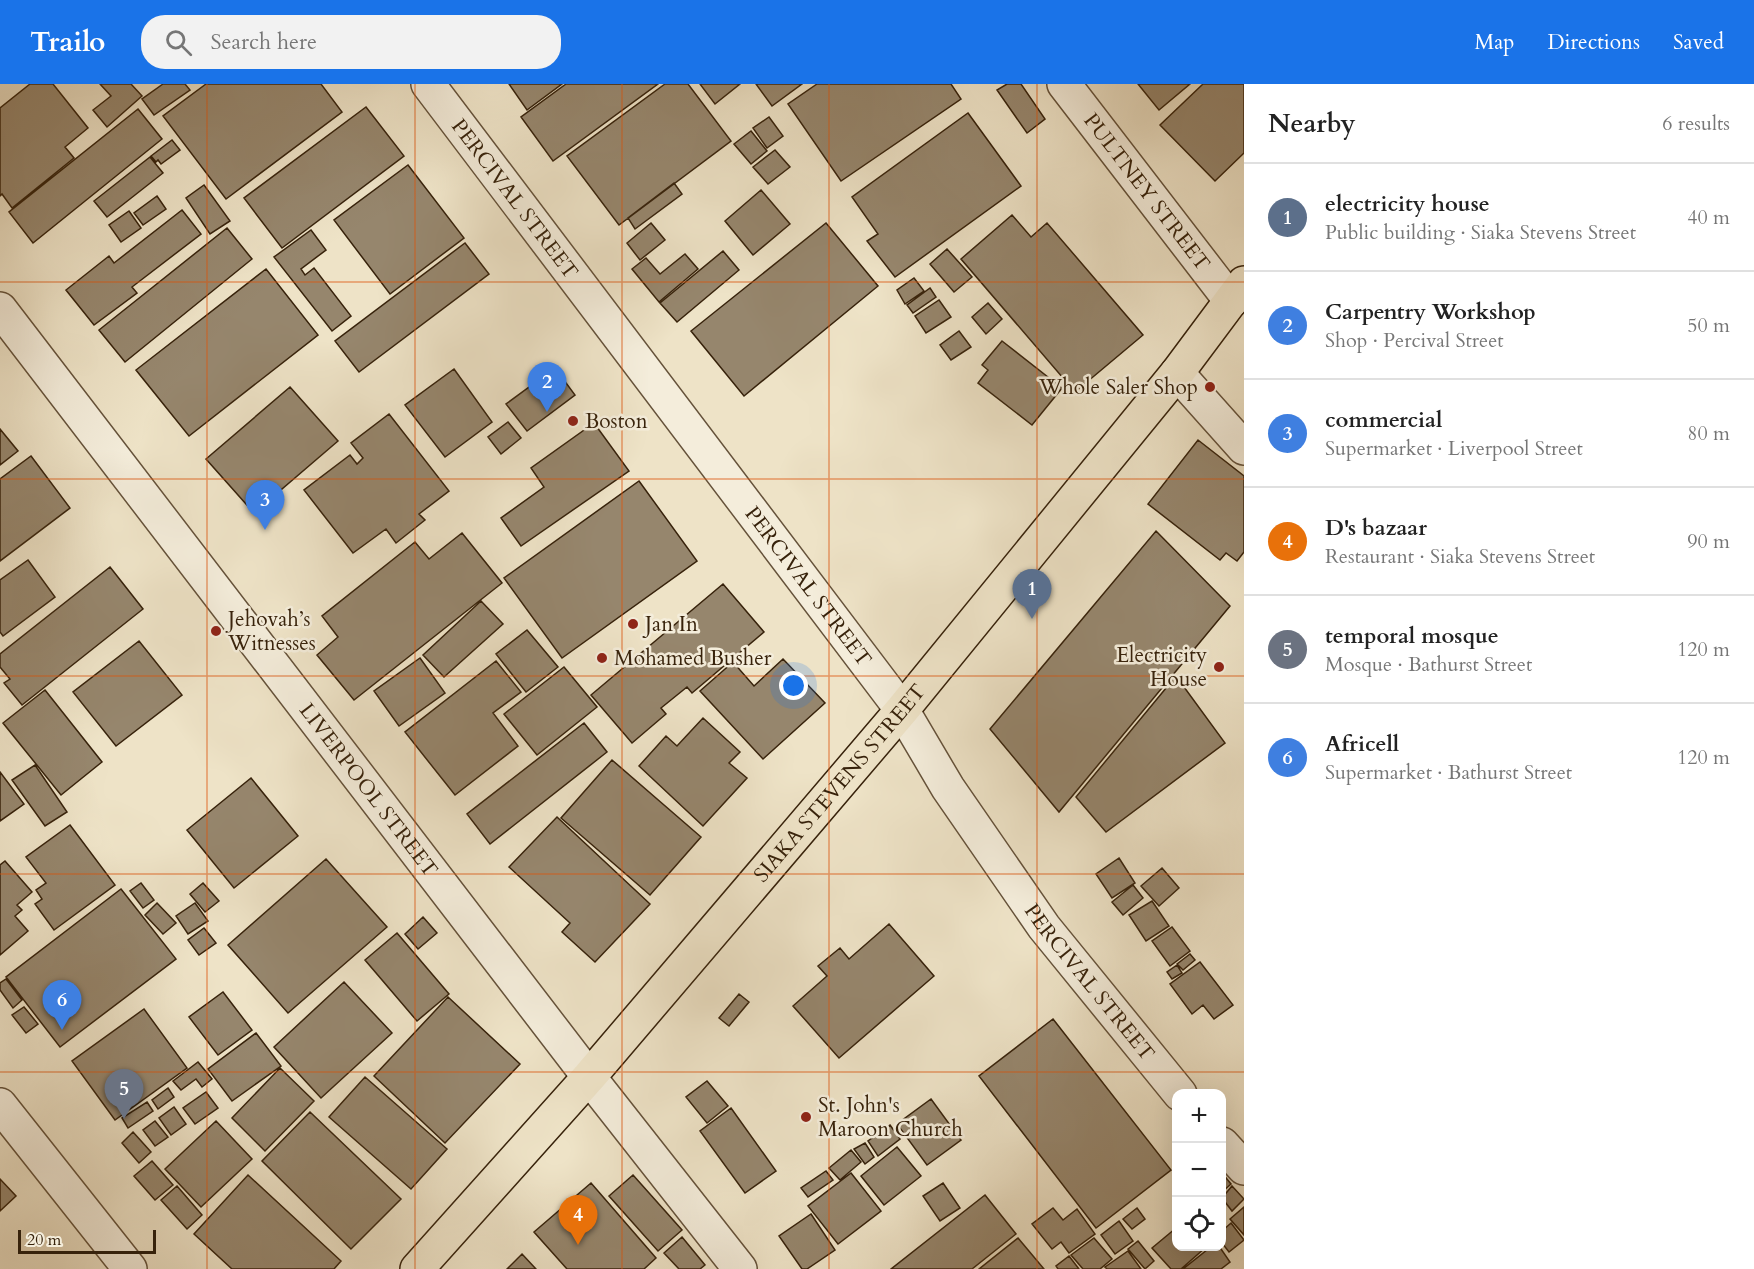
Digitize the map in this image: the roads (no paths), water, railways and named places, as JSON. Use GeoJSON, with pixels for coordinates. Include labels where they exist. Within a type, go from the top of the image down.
{"type":"FeatureCollection","features":[{"type":"Feature","properties":{"kind":"main road","name":"SIAKA STEVENS STREET"},"geometry":{"type":"LineString","coordinates":[[417,1269],[589,1077],[902,710],[1177,373],[1238,292]]}},
{"type":"Feature","properties":{"kind":"street","name":"PERCIVAL STREET"},"geometry":{"type":"LineString","coordinates":[[428,84],[902,710],[948,788],[1044,927],[1176,1089]]}},
{"type":"Feature","properties":{"kind":"street","name":"PULTNEY STREET"},"geometry":{"type":"LineString","coordinates":[[1064,84],[1238,292]]}},
{"type":"Feature","properties":{"kind":"street","name":"LIVERPOOL STREET"},"geometry":{"type":"LineString","coordinates":[[0,309],[589,1077],[740,1269]]}},
{"type":"Feature","properties":{"kind":"street"},"geometry":{"type":"LineString","coordinates":[[1177,373],[1244,448]]}},
{"type":"Feature","properties":{"kind":"street"},"geometry":{"type":"LineString","coordinates":[[0,1105],[130,1269]]}},
{"type":"Feature","properties":{"kind":"street"},"geometry":{"type":"LineString","coordinates":[[1226,1149],[1244,1168]]}},
{"type":"Feature","properties":{"kind":"place","name":"Whole Saler Shop"},"geometry":{"type":"Point","coordinates":[1210,387]}},
{"type":"Feature","properties":{"kind":"place","name":"Carpentry Workshop"},"geometry":{"type":"Point","coordinates":[547,412]}},
{"type":"Feature","properties":{"kind":"place","name":"Boston"},"geometry":{"type":"Point","coordinates":[573,421]}},
{"type":"Feature","properties":{"kind":"place","name":"commercial"},"geometry":{"type":"Point","coordinates":[265,530]}},
{"type":"Feature","properties":{"kind":"place","name":"electricity house"},"geometry":{"type":"Point","coordinates":[1032,619]}},
{"type":"Feature","properties":{"kind":"place","name":"Jan In"},"geometry":{"type":"Point","coordinates":[633,624]}},
{"type":"Feature","properties":{"kind":"place","name":"Jehovah’s Witnesses"},"geometry":{"type":"Point","coordinates":[216,631]}},
{"type":"Feature","properties":{"kind":"place","name":"Mohamed Busher"},"geometry":{"type":"Point","coordinates":[602,658]}},
{"type":"Feature","properties":{"kind":"place","name":"Electricity House"},"geometry":{"type":"Point","coordinates":[1219,667]}},
{"type":"Feature","properties":{"kind":"place","name":"Africell"},"geometry":{"type":"Point","coordinates":[62,1030]}},
{"type":"Feature","properties":{"kind":"place","name":"St. John's Maroon Church"},"geometry":{"type":"Point","coordinates":[806,1117]}},
{"type":"Feature","properties":{"kind":"place","name":"temporal mosque"},"geometry":{"type":"Point","coordinates":[124,1119]}},
{"type":"Feature","properties":{"kind":"place","name":"D's bazaar"},"geometry":{"type":"Point","coordinates":[578,1245]}}]}
